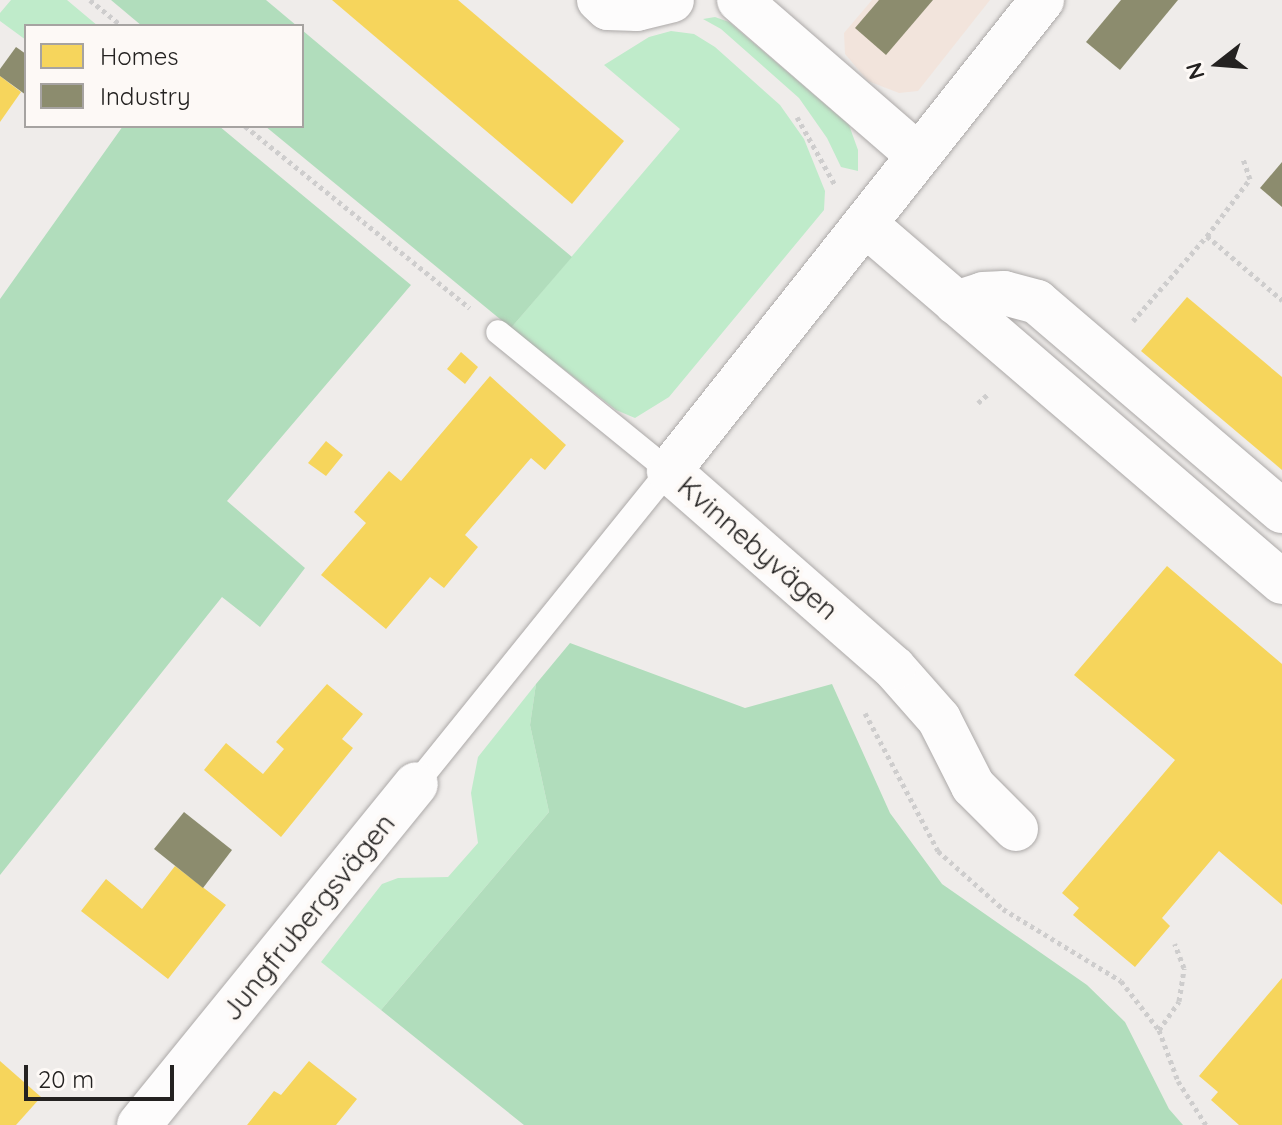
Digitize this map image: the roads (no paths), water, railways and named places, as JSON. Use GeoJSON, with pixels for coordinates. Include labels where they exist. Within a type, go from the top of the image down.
{"type":"FeatureCollection","features":[{"type":"Feature","properties":{"kind":"street"},"geometry":{"type":"LineString","coordinates":[[599,0],[608,8],[637,9],[672,0]]}},
{"type":"Feature","properties":{"kind":"street"},"geometry":{"type":"LineString","coordinates":[[739,0],[918,155]]}},
{"type":"Feature","properties":{"kind":"street","name":"Kvinnebyvägen"},"geometry":{"type":"LineString","coordinates":[[1016,829],[973,786],[939,719],[894,668],[669,471],[1042,0]]}},
{"type":"Feature","properties":{"kind":"street"},"geometry":{"type":"LineString","coordinates":[[866,225],[1282,582]]}},
{"type":"Feature","properties":{"kind":"street"},"geometry":{"type":"LineString","coordinates":[[956,303],[983,294],[1004,293],[1037,302],[1282,511]]}},
{"type":"Feature","properties":{"kind":"street","name":"Jungfrubergsvägen"},"geometry":{"type":"LineString","coordinates":[[139,1125],[416,784]]}},
{"type":"Feature","properties":{"kind":"lane"},"geometry":{"type":"LineString","coordinates":[[416,784],[669,471],[498,332]]}}]}
